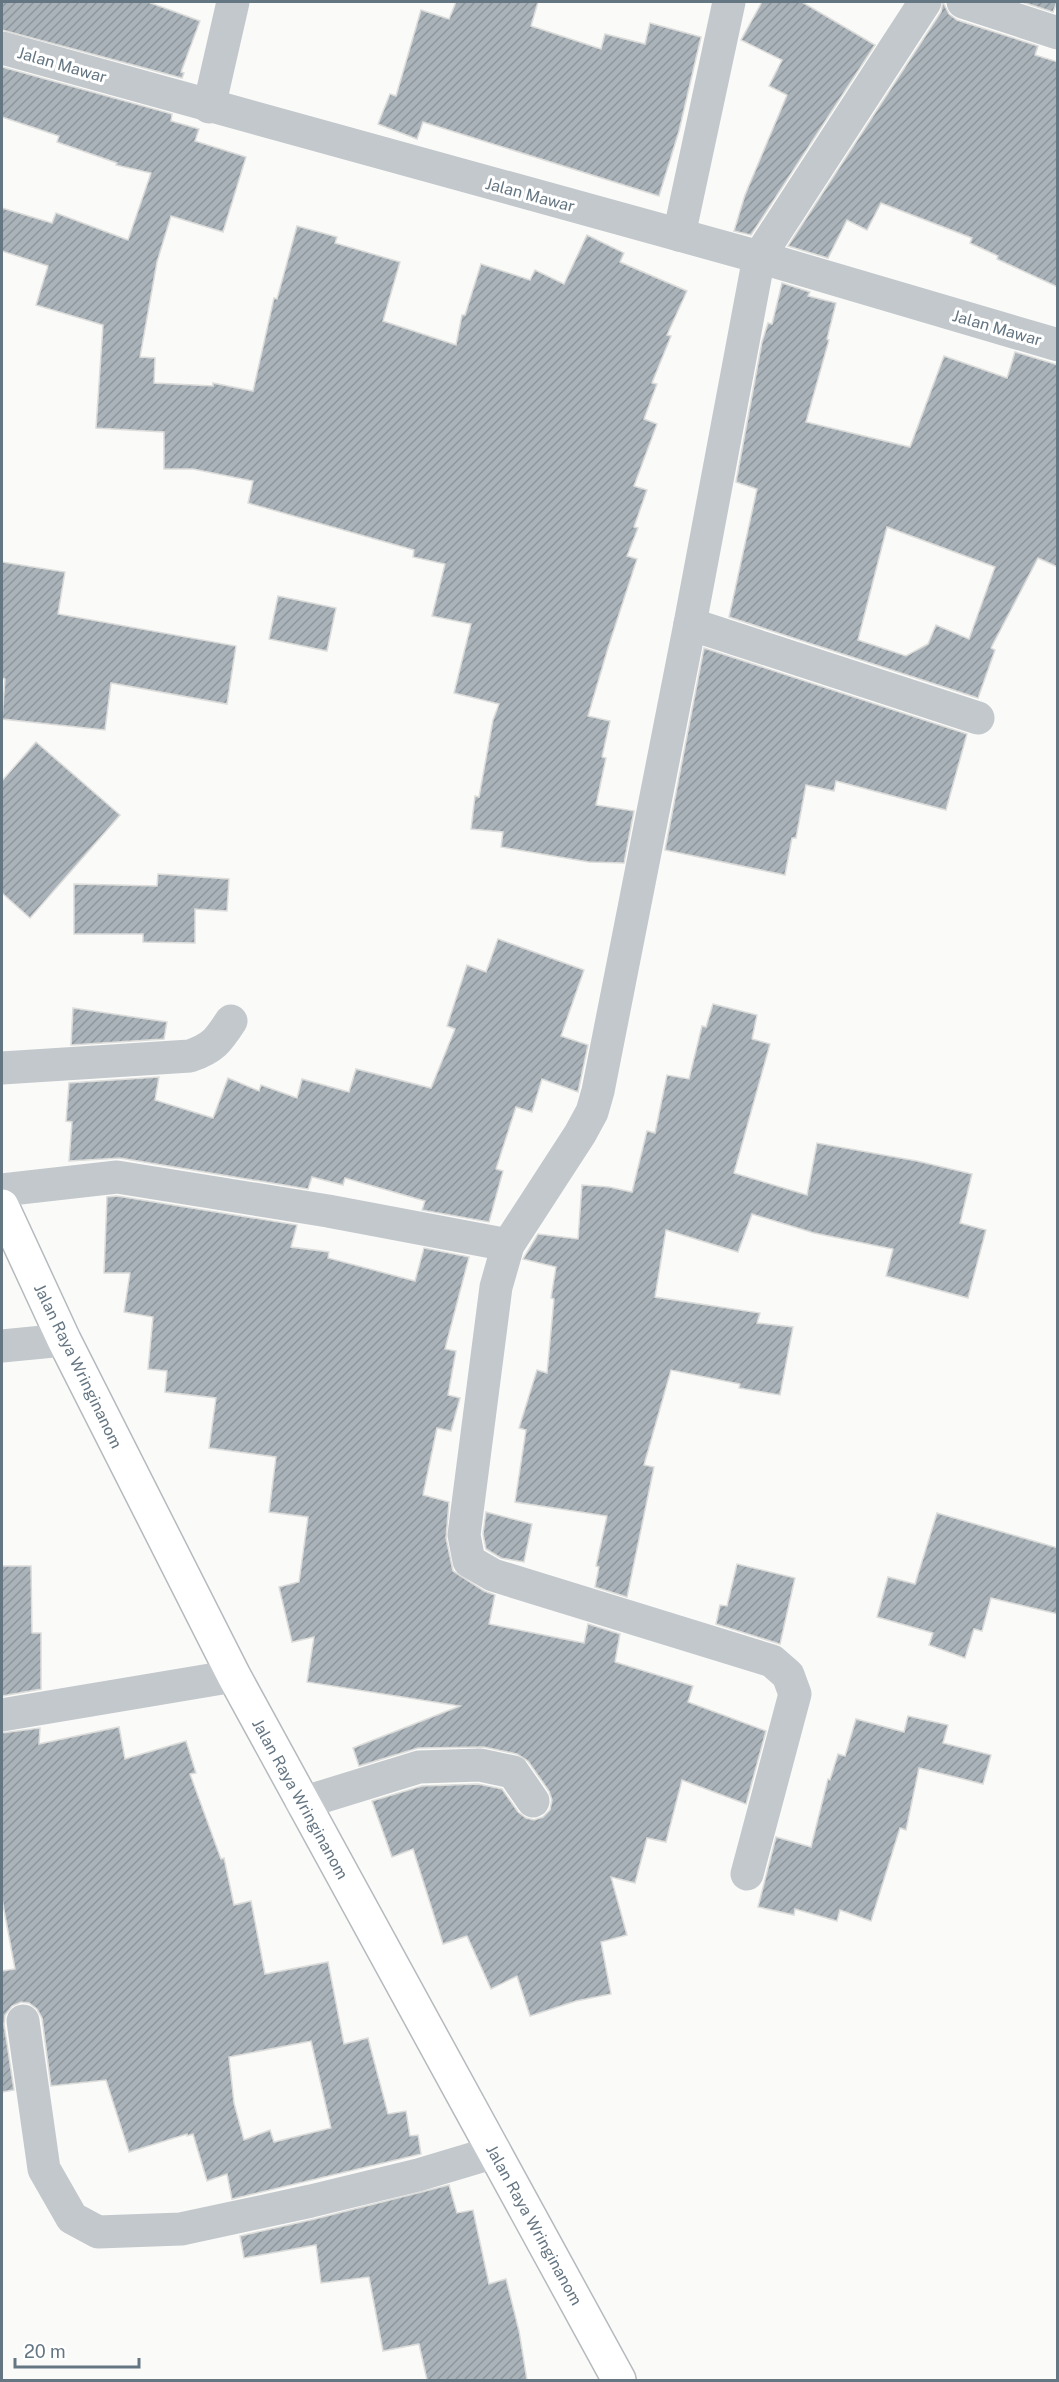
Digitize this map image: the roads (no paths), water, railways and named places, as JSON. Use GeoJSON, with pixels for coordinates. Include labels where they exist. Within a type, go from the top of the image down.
{"type":"FeatureCollection","features":[{"type":"Feature","properties":{"kind":"main road","name":"Jalan Raya Wringinanom"},"geometry":{"type":"LineString","coordinates":[[2,1206],[64,1340],[234,1676],[619,2380]]}},
{"type":"Feature","properties":{"kind":"street"},"geometry":{"type":"LineString","coordinates":[[209,106],[233,2]]}},
{"type":"Feature","properties":{"kind":"street"},"geometry":{"type":"LineString","coordinates":[[679,235],[729,2]]}},
{"type":"Feature","properties":{"kind":"street"},"geometry":{"type":"LineString","coordinates":[[747,1874],[795,1694],[788,1675],[772,1661],[493,1575],[469,1561],[464,1535],[496,1287],[508,1245],[580,1134],[592,1112],[598,1091],[690,624],[759,257],[925,2]]}},
{"type":"Feature","properties":{"kind":"street"},"geometry":{"type":"LineString","coordinates":[[963,2],[1058,33]]}},
{"type":"Feature","properties":{"kind":"street","name":"Jalan Mawar"},"geometry":{"type":"LineString","coordinates":[[2,48],[759,257],[1058,345]]}},
{"type":"Feature","properties":{"kind":"street"},"geometry":{"type":"LineString","coordinates":[[690,624],[978,718]]}},
{"type":"Feature","properties":{"kind":"street"},"geometry":{"type":"LineString","coordinates":[[2,1068],[190,1056],[205,1051],[218,1042],[231,1022]]}},
{"type":"Feature","properties":{"kind":"street"},"geometry":{"type":"LineString","coordinates":[[2,1190],[117,1178],[328,1211],[508,1245]]}},
{"type":"Feature","properties":{"kind":"street"},"geometry":{"type":"LineString","coordinates":[[2,1346],[64,1340]]}},
{"type":"Feature","properties":{"kind":"street"},"geometry":{"type":"LineString","coordinates":[[2,1715],[234,1676]]}},
{"type":"Feature","properties":{"kind":"street"},"geometry":{"type":"LineString","coordinates":[[302,1803],[419,1767],[480,1765],[513,1772],[533,1801]]}},
{"type":"Feature","properties":{"kind":"street"},"geometry":{"type":"LineString","coordinates":[[23,2021],[44,2169],[72,2218],[98,2232],[181,2229],[418,2175],[495,2152]]}}]}
